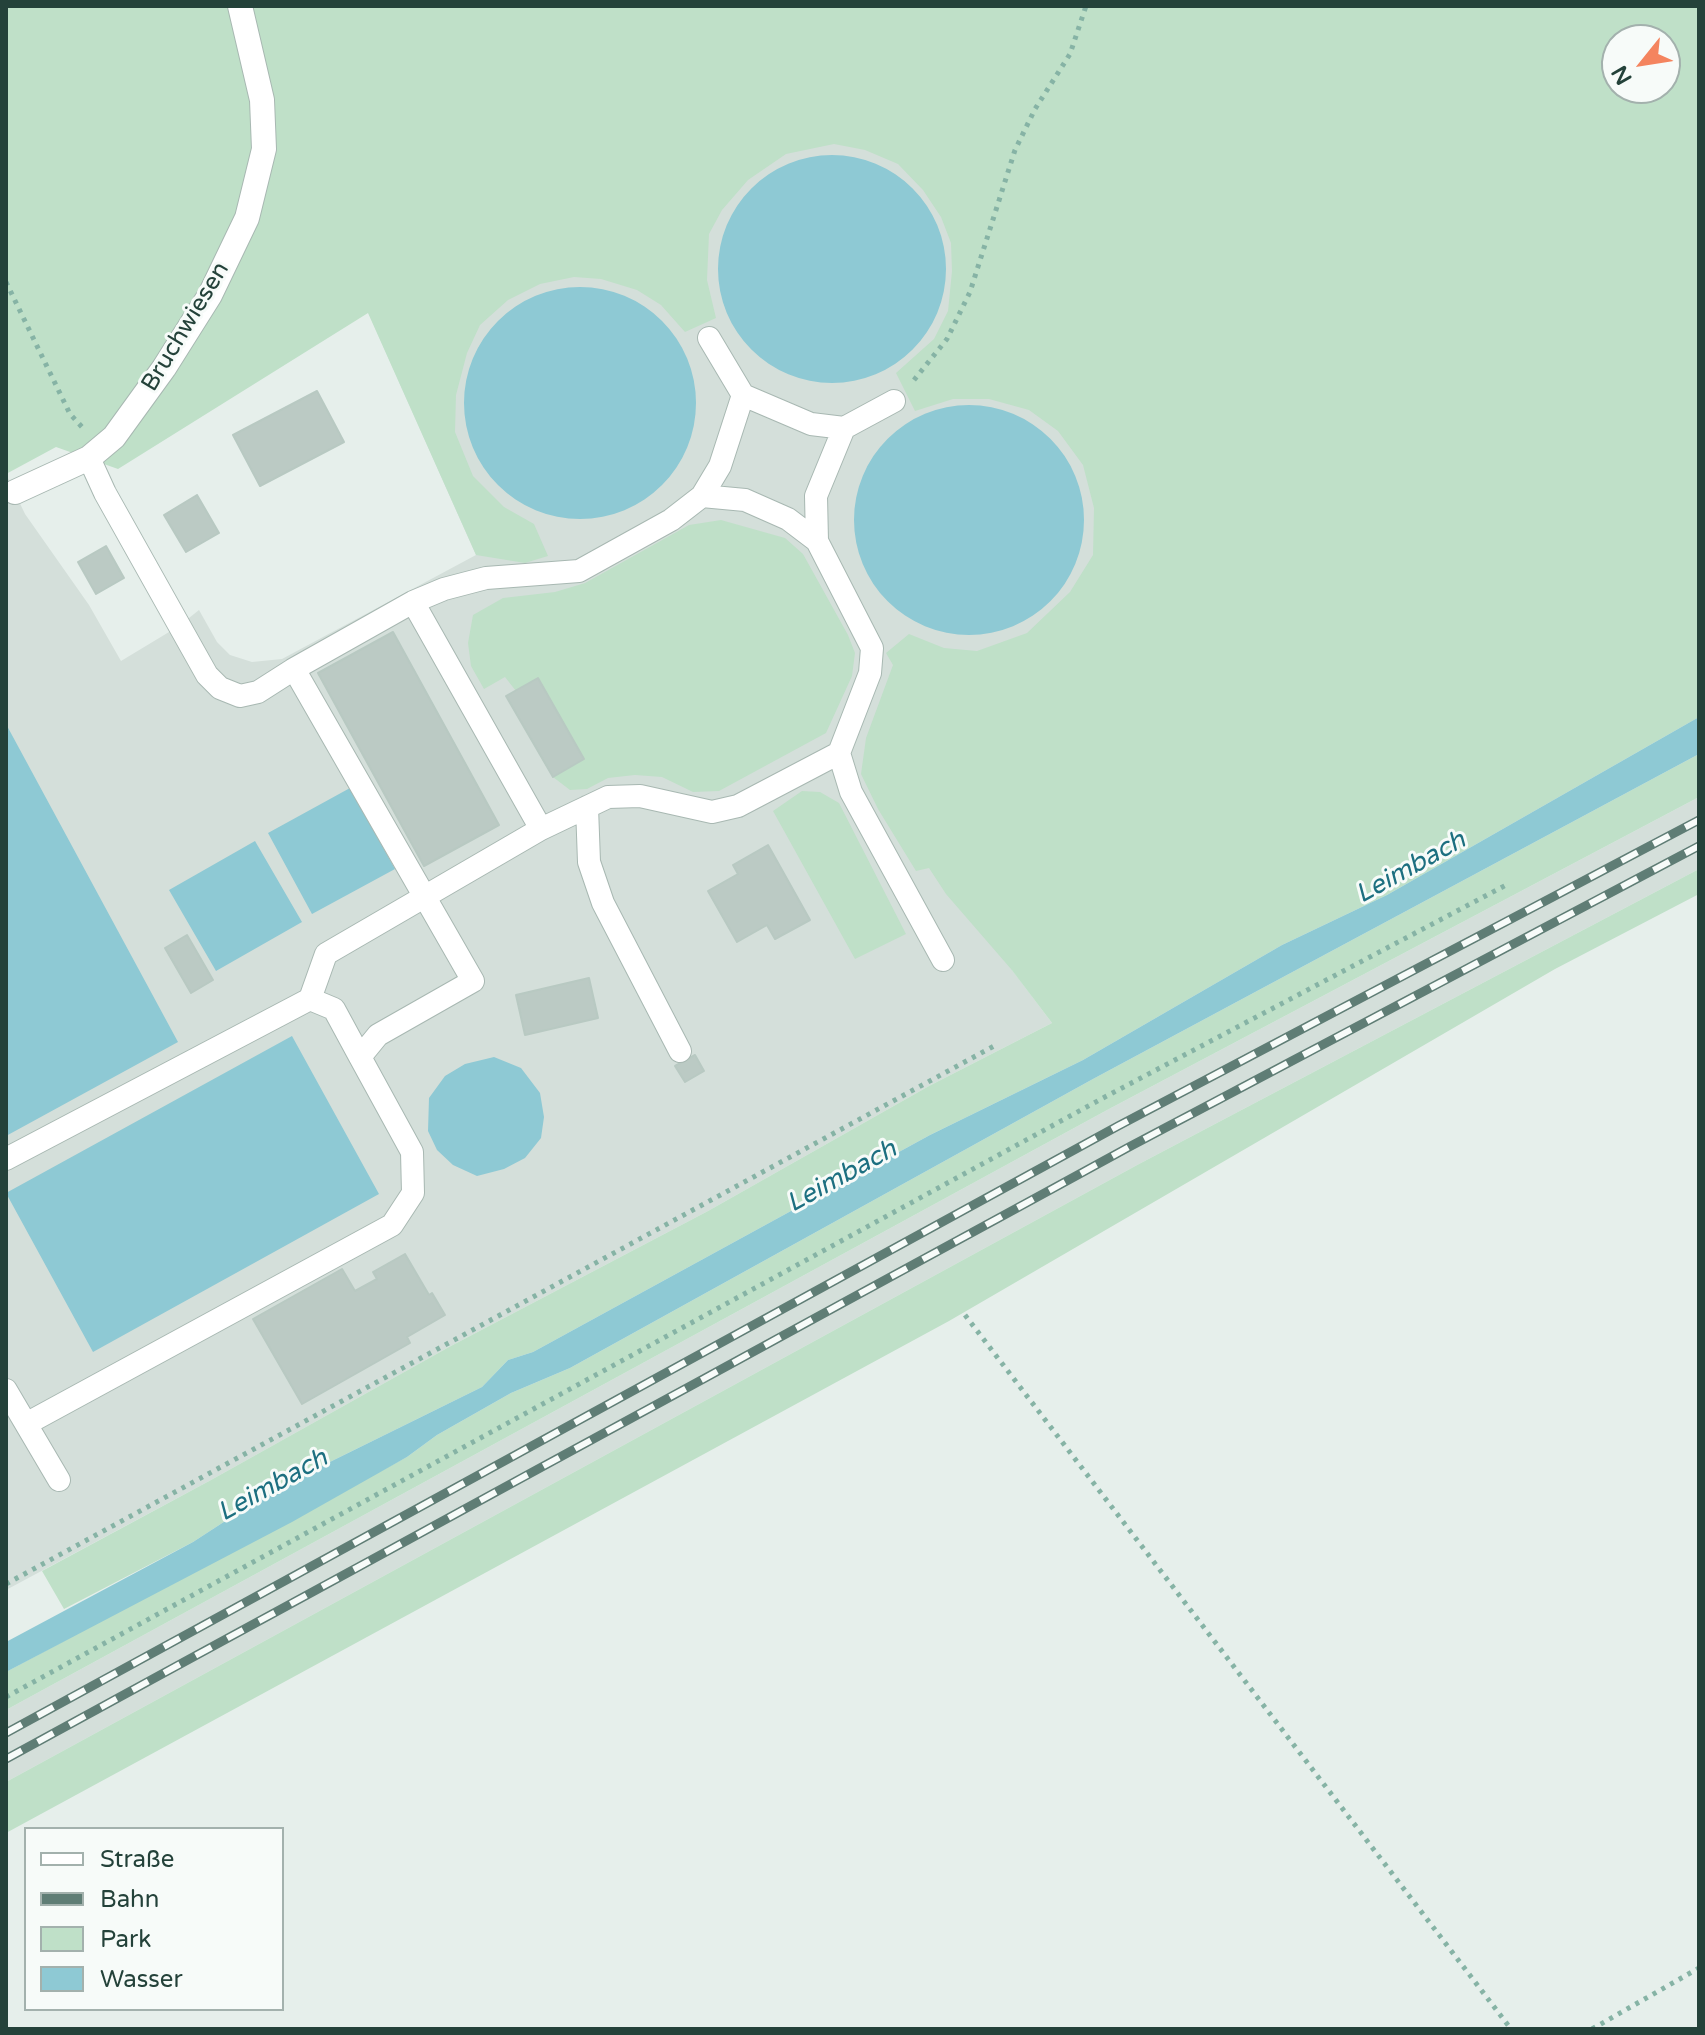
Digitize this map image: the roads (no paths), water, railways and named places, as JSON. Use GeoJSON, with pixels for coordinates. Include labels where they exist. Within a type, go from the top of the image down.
{"type":"FeatureCollection","features":[{"type":"Feature","properties":{"kind":"street","name":"Bruchwiesen"},"geometry":{"type":"LineString","coordinates":[[10,494],[96,453],[114,437],[203,307],[247,218],[264,149],[262,100],[240,6]]}},
{"type":"Feature","properties":{"kind":"lane"},"geometry":{"type":"LineString","coordinates":[[709,338],[743,395],[811,424],[844,428],[894,401]]}},
{"type":"Feature","properties":{"kind":"lane"},"geometry":{"type":"LineString","coordinates":[[96,453],[105,493],[207,675],[220,688],[240,696],[258,692],[413,602],[444,589],[486,578],[579,571],[671,520],[702,496],[720,466],[743,395]]}},
{"type":"Feature","properties":{"kind":"lane"},"geometry":{"type":"LineString","coordinates":[[817,541],[816,496],[844,428]]}},
{"type":"Feature","properties":{"kind":"lane"},"geometry":{"type":"LineString","coordinates":[[702,496],[745,500],[788,519],[817,541],[872,648],[870,673],[839,753],[851,792],[943,960]]}},
{"type":"Feature","properties":{"kind":"lane"},"geometry":{"type":"LineString","coordinates":[[413,602],[541,829]]}},
{"type":"Feature","properties":{"kind":"lane"},"geometry":{"type":"LineString","coordinates":[[294,669],[473,981],[378,1035],[360,1057]]}},
{"type":"Feature","properties":{"kind":"lane"},"geometry":{"type":"LineString","coordinates":[[6,1159],[310,999],[326,954],[541,829],[608,797],[640,796],[712,812],[738,806],[839,753]]}},
{"type":"Feature","properties":{"kind":"lane"},"geometry":{"type":"LineString","coordinates":[[587,807],[589,862],[603,903],[680,1051]]}},
{"type":"Feature","properties":{"kind":"lane"},"geometry":{"type":"LineString","coordinates":[[26,1424],[392,1225],[413,1193],[412,1152],[334,1009],[310,999]]}},
{"type":"Feature","properties":{"kind":"lane"},"geometry":{"type":"LineString","coordinates":[[6,1390],[59,1480]]}},
{"type":"Feature","properties":{"kind":"water"},"geometry":{"type":"Polygon","coordinates":[[[832,155],[876,163],[913,188],[938,225],[946,269],[938,313],[913,350],[876,375],[832,383],[788,375],[751,350],[726,313],[718,269],[726,225],[751,188],[788,163],[832,155]]]}},
{"type":"Feature","properties":{"kind":"water"},"geometry":{"type":"Polygon","coordinates":[[[580,287],[603,289],[624,296],[645,306],[662,321],[677,338],[687,359],[694,380],[694,426],[687,447],[677,468],[662,485],[645,500],[624,510],[603,517],[580,519],[557,517],[536,510],[515,500],[498,485],[483,468],[473,447],[466,426],[464,403],[466,380],[473,359],[483,338],[498,321],[515,306],[536,296],[557,289],[580,287]]]}},
{"type":"Feature","properties":{"kind":"water"},"geometry":{"type":"Polygon","coordinates":[[[969,405],[1013,413],[1051,438],[1076,476],[1084,520],[1076,564],[1051,602],[1013,627],[969,635],[925,627],[887,602],[862,564],[854,520],[862,476],[887,438],[925,413],[969,405]]]}},
{"type":"Feature","properties":{"kind":"water"},"geometry":{"type":"Polygon","coordinates":[[[1699,717],[1699,754],[1093,1079],[570,1368],[511,1393],[292,1522],[6,1672],[6,1642],[193,1542],[273,1490],[482,1387],[508,1360],[533,1352],[930,1135],[1083,1060],[1282,945],[1387,895],[1699,717]]]}},
{"type":"Feature","properties":{"kind":"water"},"geometry":{"type":"Polygon","coordinates":[[[6,724],[178,1042],[6,1136],[6,724]]]}},
{"type":"Feature","properties":{"kind":"water"},"geometry":{"type":"Polygon","coordinates":[[[350,788],[395,869],[312,914],[268,833],[350,788]]]}},
{"type":"Feature","properties":{"kind":"water"},"geometry":{"type":"Polygon","coordinates":[[[255,841],[302,922],[216,971],[169,890],[255,841]]]}},
{"type":"Feature","properties":{"kind":"water"},"geometry":{"type":"Polygon","coordinates":[[[292,1036],[379,1194],[93,1352],[6,1193],[292,1036]]]}},
{"type":"Feature","properties":{"kind":"water"},"geometry":{"type":"Polygon","coordinates":[[[494,1057],[521,1068],[540,1093],[544,1117],[541,1138],[525,1158],[504,1169],[477,1176],[453,1165],[437,1150],[428,1131],[429,1098],[445,1076],[465,1064],[494,1057]]]}},
{"type":"Feature","properties":{"kind":"railway"},"geometry":{"type":"LineString","coordinates":[[6,1733],[1118,1126],[1699,820]]}},
{"type":"Feature","properties":{"kind":"railway"},"geometry":{"type":"LineString","coordinates":[[6,1759],[1129,1147],[1699,846]]}},
{"type":"Feature","properties":{"kind":"water label","name":"Leimbach"},"geometry":{"type":"Point","coordinates":[1411,868]}},
{"type":"Feature","properties":{"kind":"water label","name":"Leimbach"},"geometry":{"type":"Point","coordinates":[842,1177]}},
{"type":"Feature","properties":{"kind":"water label","name":"Leimbach"},"geometry":{"type":"Point","coordinates":[273,1486]}}]}
